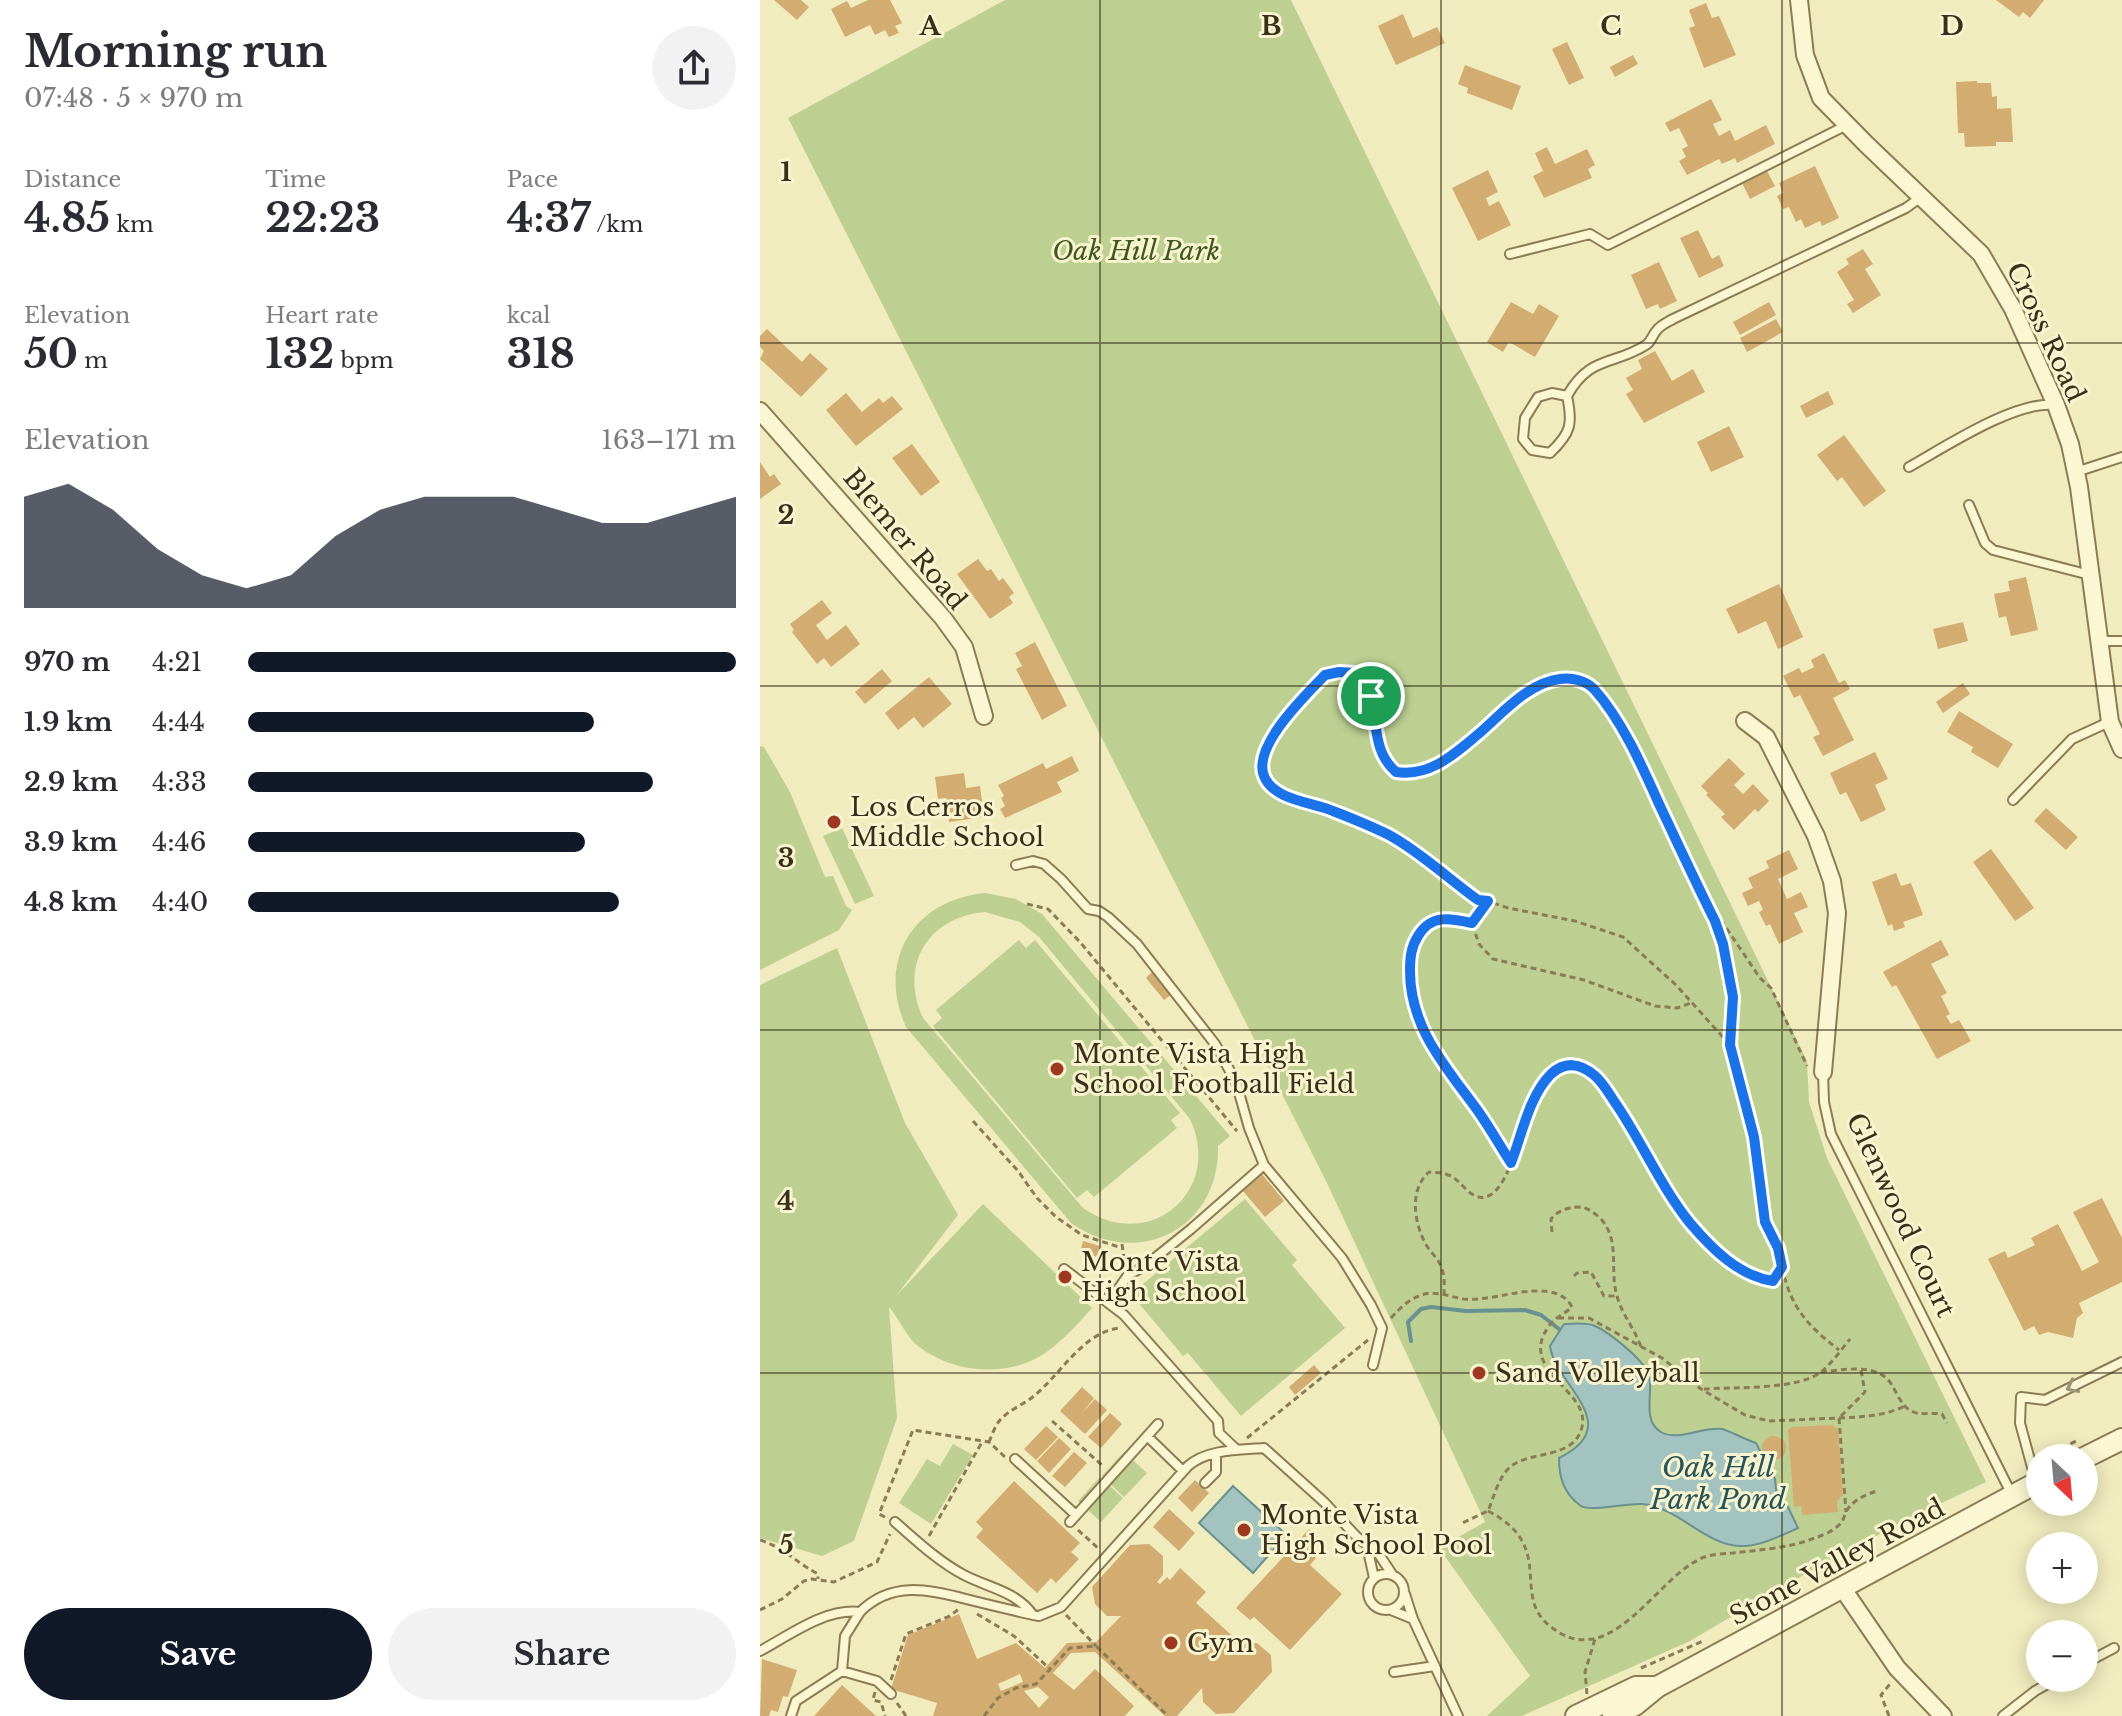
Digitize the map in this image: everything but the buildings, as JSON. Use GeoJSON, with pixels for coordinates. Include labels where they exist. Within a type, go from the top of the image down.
{"type":"FeatureCollection","features":[{"type":"Feature","properties":{"kind":"street","name":"Cross Road"},"geometry":{"type":"LineString","coordinates":[[1799,0],[1805,55],[1821,98],[1981,254],[2013,309],[2056,405],[2076,472],[2110,722],[2122,749]]}},
{"type":"Feature","properties":{"kind":"street","name":"Blemer Road"},"geometry":{"type":"LineString","coordinates":[[760,411],[943,618],[964,647],[984,716]]}},
{"type":"Feature","properties":{"kind":"street","name":"Glenwood Court"},"geometry":{"type":"LineString","coordinates":[[1745,721],[1766,737],[1827,859],[1832,881],[1837,913],[1823,1072]]}},
{"type":"Feature","properties":{"kind":"street"},"geometry":{"type":"LineString","coordinates":[[2098,1451],[2122,1439]]}},
{"type":"Feature","properties":{"kind":"street","name":"Stone Valley Road"},"geometry":{"type":"LineString","coordinates":[[1625,1713],[1657,1687],[2026,1489]]}},
{"type":"Feature","properties":{"kind":"street"},"geometry":{"type":"LineString","coordinates":[[1843,1589],[1900,1671],[1943,1716]]}},
{"type":"Feature","properties":{"kind":"street","name":"Stone Valley Road"},"geometry":{"type":"LineString","coordinates":[[1576,1716],[1636,1687],[1657,1687]]}},
{"type":"Feature","properties":{"kind":"lane"},"geometry":{"type":"LineString","coordinates":[[1510,254],[1590,234],[1608,245],[1847,125]]}},
{"type":"Feature","properties":{"kind":"lane"},"geometry":{"type":"LineString","coordinates":[[1567,396],[1552,393],[1538,397],[1525,418],[1523,439],[1532,450],[1550,453],[1566,438],[1572,416],[1567,396],[1577,378],[1596,364],[1643,347],[1650,342],[1657,329],[1673,319],[1906,208],[1922,197]]}},
{"type":"Feature","properties":{"kind":"lane"},"geometry":{"type":"LineString","coordinates":[[1909,467],[2019,408],[2044,403],[2056,405]]}},
{"type":"Feature","properties":{"kind":"lane"},"geometry":{"type":"LineString","coordinates":[[2076,472],[2122,457]]}},
{"type":"Feature","properties":{"kind":"lane"},"geometry":{"type":"LineString","coordinates":[[1969,505],[1985,543],[1993,550],[2090,575]]}},
{"type":"Feature","properties":{"kind":"lane"},"geometry":{"type":"LineString","coordinates":[[2098,641],[2122,641]]}},
{"type":"Feature","properties":{"kind":"lane"},"geometry":{"type":"LineString","coordinates":[[2013,800],[2072,739],[2110,722]]}},
{"type":"Feature","properties":{"kind":"lane"},"geometry":{"type":"LineString","coordinates":[[1016,865],[1033,861],[1044,864],[1088,909],[1108,917],[1137,944],[1199,1021],[1226,1060],[1264,1165],[1342,1258],[1371,1305],[1382,1328],[1373,1365]]}},
{"type":"Feature","properties":{"kind":"lane","name":"Glenwood Court"},"geometry":{"type":"LineString","coordinates":[[1823,1072],[1824,1102],[1831,1134],[2013,1496]]}},
{"type":"Feature","properties":{"kind":"lane"},"geometry":{"type":"LineString","coordinates":[[1114,1307],[1117,1291],[1128,1275],[1145,1266],[1191,1229],[1264,1165]]}},
{"type":"Feature","properties":{"kind":"lane"},"geometry":{"type":"LineString","coordinates":[[1064,1269],[1124,1315],[1218,1421],[1219,1433],[1237,1450]]}},
{"type":"Feature","properties":{"kind":"lane"},"geometry":{"type":"LineString","coordinates":[[2026,1444],[2020,1423],[2021,1397],[2045,1400],[2122,1362]]}},
{"type":"Feature","properties":{"kind":"lane"},"geometry":{"type":"LineString","coordinates":[[1012,1460],[1073,1519],[1158,1424]]}},
{"type":"Feature","properties":{"kind":"lane"},"geometry":{"type":"LineString","coordinates":[[1147,1436],[1183,1471]]}},
{"type":"Feature","properties":{"kind":"lane"},"geometry":{"type":"LineString","coordinates":[[842,1671],[845,1636],[860,1612],[882,1596],[900,1590],[935,1591],[1039,1616],[1060,1608],[1198,1458],[1264,1448],[1378,1553],[1392,1574],[1402,1582],[1413,1619],[1458,1716]]}},
{"type":"Feature","properties":{"kind":"lane"},"geometry":{"type":"LineString","coordinates":[[1205,1483],[1216,1472],[1216,1454]]}},
{"type":"Feature","properties":{"kind":"lane"},"geometry":{"type":"LineString","coordinates":[[895,1522],[963,1574],[1023,1601],[1033,1615]]}},
{"type":"Feature","properties":{"kind":"lane"},"geometry":{"type":"LineString","coordinates":[[1367,1546],[1374,1578]]}},
{"type":"Feature","properties":{"kind":"lane"},"geometry":{"type":"LineString","coordinates":[[1392,1574],[1374,1578],[1368,1587],[1369,1598],[1376,1607],[1413,1619]]}},
{"type":"Feature","properties":{"kind":"lane"},"geometry":{"type":"LineString","coordinates":[[1391,1610],[1400,1605],[1405,1594]]}},
{"type":"Feature","properties":{"kind":"lane"},"geometry":{"type":"LineString","coordinates":[[760,1651],[830,1614],[845,1610],[860,1612]]}},
{"type":"Feature","properties":{"kind":"lane"},"geometry":{"type":"LineString","coordinates":[[2098,1657],[2114,1648]]}},
{"type":"Feature","properties":{"kind":"lane"},"geometry":{"type":"LineString","coordinates":[[1394,1672],[1435,1666]]}},
{"type":"Feature","properties":{"kind":"lane"},"geometry":{"type":"LineString","coordinates":[[791,1716],[796,1701],[842,1671],[877,1681],[890,1692]]}},
{"type":"Feature","properties":{"kind":"lane"},"geometry":{"type":"LineString","coordinates":[[2003,1716],[2034,1692]]}},
{"type":"Feature","properties":{"kind":"path"},"geometry":{"type":"LineString","coordinates":[[1730,1045],[1676,985],[1623,937],[1575,921],[1478,900],[1391,836],[1331,810],[1286,796],[1264,776],[1262,763],[1270,740],[1325,675],[1339,672],[1355,673],[1367,684],[1380,754],[1396,772],[1411,774],[1433,768],[1526,693],[1544,683],[1561,679],[1580,680],[1593,688],[1638,758],[1715,921],[1729,971],[1733,997],[1730,1045],[1754,1137],[1765,1222],[1778,1248],[1787,1291],[1798,1311],[1813,1329],[1841,1350]]}},
{"type":"Feature","properties":{"kind":"path"},"geometry":{"type":"LineString","coordinates":[[1698,886],[1760,978],[1771,988],[1809,1070],[1813,1073],[1823,1072]]}},
{"type":"Feature","properties":{"kind":"path"},"geometry":{"type":"LineString","coordinates":[[1472,923],[1488,901]]}},
{"type":"Feature","properties":{"kind":"path"},"geometry":{"type":"LineString","coordinates":[[1027,904],[1048,909],[1080,942],[1239,1134]]}},
{"type":"Feature","properties":{"kind":"path"},"geometry":{"type":"LineString","coordinates":[[1472,923],[1438,918],[1423,927],[1414,942],[1410,958],[1410,993],[1428,1043],[1481,1115],[1511,1163]]}},
{"type":"Feature","properties":{"kind":"path"},"geometry":{"type":"LineString","coordinates":[[1472,923],[1479,944],[1493,959],[1584,980],[1655,1006],[1677,1008],[1691,1003]]}},
{"type":"Feature","properties":{"kind":"path"},"geometry":{"type":"LineString","coordinates":[[1444,1295],[1443,1271],[1416,1221],[1415,1204],[1421,1179],[1429,1172],[1446,1174],[1459,1181],[1471,1194],[1482,1198],[1495,1194],[1505,1180],[1539,1089],[1552,1073],[1574,1064],[1597,1077],[1690,1222],[1724,1257],[1755,1278],[1773,1281],[1782,1267]]}},
{"type":"Feature","properties":{"kind":"path"},"geometry":{"type":"LineString","coordinates":[[973,1121],[1056,1217],[1082,1235],[1122,1246],[1128,1275]]}},
{"type":"Feature","properties":{"kind":"path"},"geometry":{"type":"LineString","coordinates":[[1552,1232],[1551,1219],[1558,1211],[1584,1207],[1594,1212],[1611,1233],[1617,1296],[1641,1347]]}},
{"type":"Feature","properties":{"kind":"path"},"geometry":{"type":"LineString","coordinates":[[1574,1276],[1591,1272],[1604,1296],[1617,1296]]}},
{"type":"Feature","properties":{"kind":"path"},"geometry":{"type":"LineString","coordinates":[[1460,1524],[1488,1511],[1510,1467],[1518,1461],[1561,1450],[1572,1443],[1582,1430],[1583,1416],[1576,1401],[1548,1370],[1541,1352],[1541,1339],[1549,1326],[1572,1307],[1559,1294]]}},
{"type":"Feature","properties":{"kind":"path"},"geometry":{"type":"LineString","coordinates":[[989,1442],[999,1422],[1029,1399],[1099,1334],[1122,1328],[1124,1315]]}},
{"type":"Feature","properties":{"kind":"path"},"geometry":{"type":"LineString","coordinates":[[1555,1319],[1589,1318],[1662,1358],[1701,1389],[1745,1415],[1769,1421],[1873,1416],[1891,1413],[1905,1406]]}},
{"type":"Feature","properties":{"kind":"path"},"geometry":{"type":"LineString","coordinates":[[1821,1372],[1850,1339]]}},
{"type":"Feature","properties":{"kind":"path"},"geometry":{"type":"LineString","coordinates":[[1846,1512],[1839,1418],[1865,1392],[1861,1370]]}},
{"type":"Feature","properties":{"kind":"path"},"geometry":{"type":"LineString","coordinates":[[1701,1389],[1793,1384],[1821,1372],[1873,1371],[1889,1380],[1905,1406],[1920,1414],[1942,1414],[1947,1423]]}},
{"type":"Feature","properties":{"kind":"path"},"geometry":{"type":"LineString","coordinates":[[1052,1421],[1112,1474]]}},
{"type":"Feature","properties":{"kind":"path"},"geometry":{"type":"LineString","coordinates":[[760,1610],[782,1599],[804,1581],[818,1579],[834,1582],[877,1562],[895,1522],[879,1514],[913,1430],[989,1442],[1012,1460]]}},
{"type":"Feature","properties":{"kind":"path"},"geometry":{"type":"LineString","coordinates":[[924,1547],[982,1441]]}},
{"type":"Feature","properties":{"kind":"path"},"geometry":{"type":"LineString","coordinates":[[1488,1511],[1520,1534],[1528,1552],[1532,1596],[1548,1626],[1561,1634],[1595,1639],[1620,1626],[1699,1559],[1809,1540],[1834,1530],[1859,1498],[1877,1491]]}},
{"type":"Feature","properties":{"kind":"path"},"geometry":{"type":"LineString","coordinates":[[1073,1519],[1108,1557]]}},
{"type":"Feature","properties":{"kind":"path"},"geometry":{"type":"LineString","coordinates":[[760,1540],[785,1551],[792,1559],[818,1574],[818,1579]]}},
{"type":"Feature","properties":{"kind":"path"},"geometry":{"type":"LineString","coordinates":[[1387,1554],[1415,1551]]}},
{"type":"Feature","properties":{"kind":"path"},"geometry":{"type":"LineString","coordinates":[[906,1716],[890,1692],[906,1634],[950,1616],[963,1606]]}},
{"type":"Feature","properties":{"kind":"path"},"geometry":{"type":"LineString","coordinates":[[1060,1608],[1168,1716]]}},
{"type":"Feature","properties":{"kind":"path"},"geometry":{"type":"LineString","coordinates":[[977,1614],[1014,1636],[1050,1669]]}},
{"type":"Feature","properties":{"kind":"path"},"geometry":{"type":"LineString","coordinates":[[1634,1671],[1712,1637]]}},
{"type":"Feature","properties":{"kind":"path"},"geometry":{"type":"LineString","coordinates":[[1595,1639],[1585,1672],[1587,1694],[1598,1688]]}},
{"type":"Feature","properties":{"kind":"path"},"geometry":{"type":"LineString","coordinates":[[984,1716],[998,1698],[1016,1688],[1036,1684],[1070,1648],[1096,1646]]}},
{"type":"Feature","properties":{"kind":"path"},"geometry":{"type":"LineString","coordinates":[[1889,1716],[1881,1695],[1900,1671]]}},
{"type":"Feature","properties":{"kind":"green space","name":"Oak Hill Park"},"geometry":{"type":"Polygon","coordinates":[[[1005,0],[1291,0],[1807,1061],[1809,1102],[1827,1158],[1986,1482],[1908,1519],[1778,1589],[1690,1641],[1522,1716],[1487,1716],[1530,1676],[1439,1548],[1485,1522],[1326,1181],[788,118],[1005,0]]]}},
{"type":"Feature","properties":{"kind":"green space"},"geometry":{"type":"Polygon","coordinates":[[[760,746],[764,747],[790,792],[825,877],[833,876],[846,906],[852,910],[839,930],[760,970],[760,746]]]}},
{"type":"Feature","properties":{"kind":"green space"},"geometry":{"type":"Polygon","coordinates":[[[842,828],[874,896],[855,904],[823,836],[842,828]]]}},
{"type":"Feature","properties":{"kind":"green space"},"geometry":{"type":"Polygon","coordinates":[[[985,893],[1016,899],[1042,914],[1230,1136],[1218,1146],[1215,1175],[1205,1200],[1190,1219],[1170,1233],[1147,1241],[1122,1242],[1096,1237],[1071,1223],[906,1027],[898,1003],[896,979],[899,957],[907,938],[920,921],[960,898],[985,893]],[[985,912],[947,923],[934,934],[923,947],[914,980],[916,999],[923,1018],[1083,1208],[1108,1220],[1132,1224],[1154,1219],[1174,1208],[1188,1191],[1197,1170],[1198,1146],[1190,1119],[1039,937],[1020,922],[985,912]]]}},
{"type":"Feature","properties":{"kind":"green space","name":"Monte Vista High School Football Field"},"geometry":{"type":"Polygon","coordinates":[[[1019,940],[1026,948],[1035,940],[1180,1113],[1171,1120],[1177,1128],[1094,1197],[1087,1190],[1077,1198],[933,1026],[942,1018],[936,1010],[1019,940]]]}},
{"type":"Feature","properties":{"kind":"green space"},"geometry":{"type":"Polygon","coordinates":[[[837,948],[905,1123],[958,1215],[896,1296],[983,1204],[1092,1308],[1064,1338],[1040,1356],[1017,1366],[987,1370],[958,1366],[930,1354],[906,1333],[889,1307],[897,1418],[854,1541],[822,1556],[760,1538],[760,985],[837,948]]]}},
{"type":"Feature","properties":{"kind":"green space"},"geometry":{"type":"Polygon","coordinates":[[[1245,1199],[1297,1260],[1292,1265],[1345,1328],[1241,1416],[1188,1353],[1183,1356],[1131,1294],[1245,1199]]]}},
{"type":"Feature","properties":{"kind":"green space"},"geometry":{"type":"Polygon","coordinates":[[[953,1444],[973,1455],[931,1524],[899,1503],[927,1459],[940,1466],[953,1444]]]}},
{"type":"Feature","properties":{"kind":"green space"},"geometry":{"type":"Polygon","coordinates":[[[1124,1452],[1147,1473],[1124,1497],[1102,1476],[1124,1452]]]}},
{"type":"Feature","properties":{"kind":"green space"},"geometry":{"type":"Polygon","coordinates":[[[1100,1477],[1123,1498],[1101,1522],[1078,1501],[1100,1477]]]}},
{"type":"Feature","properties":{"kind":"water","name":"Oak Hill Park Pond"},"geometry":{"type":"Polygon","coordinates":[[[1564,1324],[1595,1326],[1633,1354],[1649,1375],[1651,1420],[1661,1432],[1683,1435],[1722,1429],[1756,1443],[1775,1479],[1777,1499],[1787,1505],[1798,1528],[1759,1544],[1731,1545],[1656,1507],[1636,1504],[1586,1508],[1575,1501],[1564,1485],[1559,1458],[1578,1445],[1587,1432],[1587,1418],[1582,1404],[1555,1361],[1550,1346],[1564,1324]]]}},
{"type":"Feature","properties":{"kind":"water","name":"Monte Vista High School Pool"},"geometry":{"type":"Polygon","coordinates":[[[1233,1486],[1290,1538],[1286,1542],[1282,1540],[1253,1573],[1199,1523],[1233,1486]]]}},
{"type":"Feature","properties":{"kind":"waterway"},"geometry":{"type":"LineString","coordinates":[[1411,1341],[1408,1322],[1421,1309],[1431,1307],[1466,1311],[1525,1310],[1541,1315],[1559,1329]]}},
{"type":"Feature","properties":{"kind":"place","name":"Los Cerros Middle School"},"geometry":{"type":"Point","coordinates":[834,822]}},
{"type":"Feature","properties":{"kind":"place","name":"Monte Vista High School Football Field"},"geometry":{"type":"Point","coordinates":[1057,1069]}},
{"type":"Feature","properties":{"kind":"place","name":"Monte Vista High School"},"geometry":{"type":"Point","coordinates":[1065,1277]}},
{"type":"Feature","properties":{"kind":"place","name":"Sand Volleyball"},"geometry":{"type":"Point","coordinates":[1479,1373]}},
{"type":"Feature","properties":{"kind":"place","name":"Monte Vista High School Pool"},"geometry":{"type":"Point","coordinates":[1244,1530]}},
{"type":"Feature","properties":{"kind":"place","name":"Gym"},"geometry":{"type":"Point","coordinates":[1171,1643]}},
{"type":"Feature","properties":{"kind":"route"},"geometry":{"type":"LineString","coordinates":[[1355,673],[1367,684],[1371,696],[1380,754],[1396,772],[1411,774],[1433,768],[1526,693],[1544,683],[1561,679],[1580,680],[1593,688],[1609,711],[1638,758],[1723,944],[1733,997],[1730,1045],[1754,1137],[1765,1222],[1778,1248],[1782,1267],[1773,1281],[1755,1278],[1724,1257],[1690,1222],[1663,1183],[1633,1129],[1597,1077],[1586,1069],[1574,1064],[1561,1067],[1539,1089],[1511,1163],[1481,1115],[1428,1043],[1410,993],[1410,958],[1414,942],[1423,927],[1438,918],[1472,923],[1488,901],[1478,900],[1391,836],[1331,810],[1286,796],[1264,776],[1262,763],[1270,740],[1325,675],[1355,673]]}}]}
